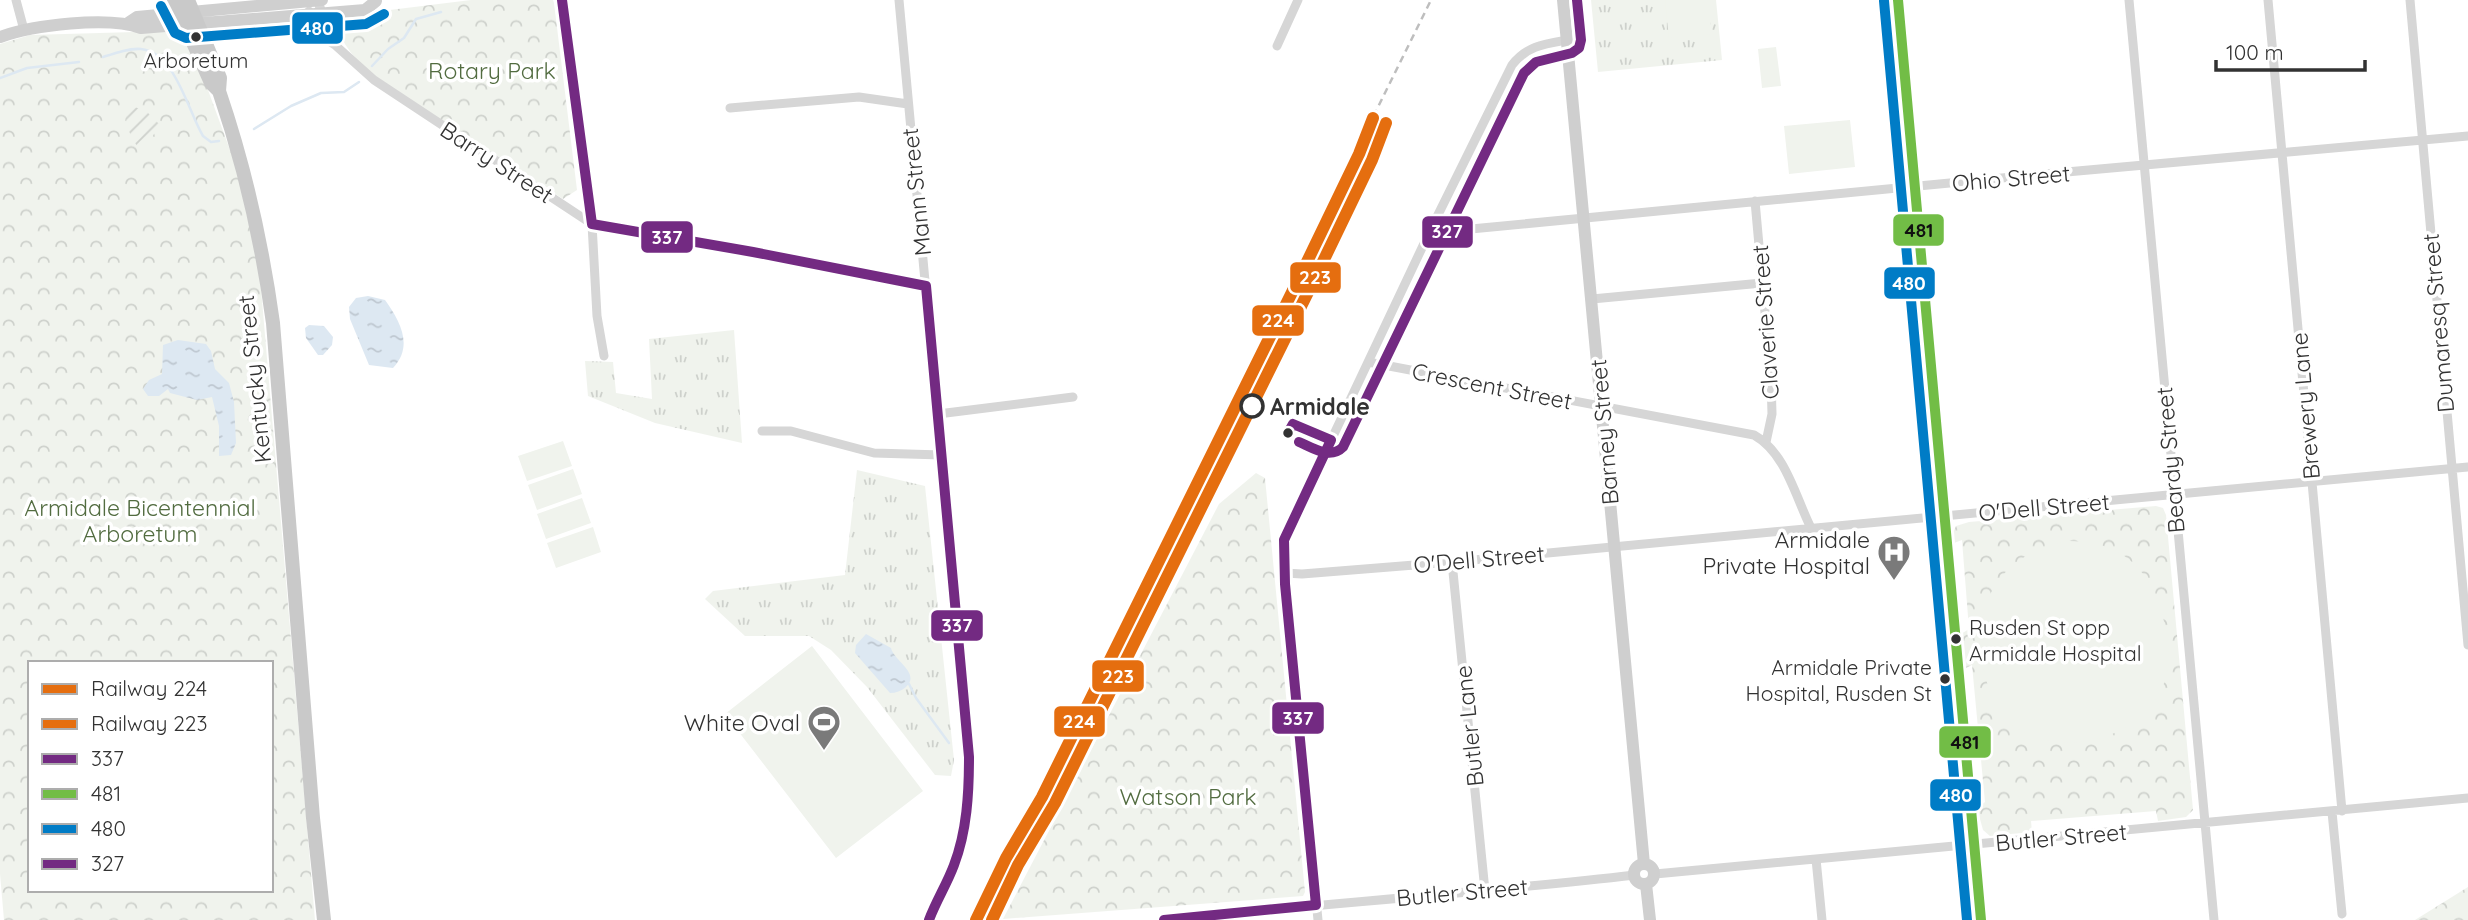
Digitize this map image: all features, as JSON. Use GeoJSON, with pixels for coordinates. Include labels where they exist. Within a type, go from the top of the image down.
{"type":"FeatureCollection","features":[{"type":"Feature","properties":{"kind":"main road","name":"Kentucky Street"},"geometry":{"type":"LineString","coordinates":[[187,12],[211,82],[219,91],[251,195],[264,256],[273,323],[313,818],[324,920]]}},
{"type":"Feature","properties":{"kind":"street"},"geometry":{"type":"LineString","coordinates":[[16,0],[24,30]]}},
{"type":"Feature","properties":{"kind":"street"},"geometry":{"type":"LineString","coordinates":[[225,0],[245,7]]}},
{"type":"Feature","properties":{"kind":"street"},"geometry":{"type":"LineString","coordinates":[[0,37],[57,25],[128,23],[141,27],[187,12],[245,7],[315,6],[365,10],[375,0],[382,0]]}},
{"type":"Feature","properties":{"kind":"street"},"geometry":{"type":"LineString","coordinates":[[562,0],[592,224],[597,316],[604,356]]}},
{"type":"Feature","properties":{"kind":"street","name":"Mann Street"},"geometry":{"type":"LineString","coordinates":[[899,0],[969,757],[967,817],[961,844],[951,874],[929,920]]}},
{"type":"Feature","properties":{"kind":"street"},"geometry":{"type":"LineString","coordinates":[[1277,46],[1298,0]]}},
{"type":"Feature","properties":{"kind":"street","name":"Barney Street"},"geometry":{"type":"LineString","coordinates":[[1563,0],[1644,864]]}},
{"type":"Feature","properties":{"kind":"street"},"geometry":{"type":"LineString","coordinates":[[1898,0],[1982,920]]}},
{"type":"Feature","properties":{"kind":"street","name":"Beardy Street"},"geometry":{"type":"LineString","coordinates":[[2129,0],[2214,920]]}},
{"type":"Feature","properties":{"kind":"street","name":"Brewery Lane"},"geometry":{"type":"LineString","coordinates":[[2268,0],[2312,482],[2342,914]]}},
{"type":"Feature","properties":{"kind":"street","name":"Dumaresq Street"},"geometry":{"type":"LineString","coordinates":[[2410,0],[2468,645]]}},
{"type":"Feature","properties":{"kind":"street"},"geometry":{"type":"LineString","coordinates":[[187,12],[315,6]]}},
{"type":"Feature","properties":{"kind":"street","name":"Barry Street"},"geometry":{"type":"LineString","coordinates":[[315,6],[333,35],[335,45],[374,80],[592,224],[926,286]]}},
{"type":"Feature","properties":{"kind":"street"},"geometry":{"type":"LineString","coordinates":[[1318,920],[1284,573],[1284,541],[1429,233],[1512,65],[1521,52],[1540,44],[1567,40]]}},
{"type":"Feature","properties":{"kind":"street"},"geometry":{"type":"LineString","coordinates":[[730,108],[859,97],[908,104]]}},
{"type":"Feature","properties":{"kind":"street","name":"Ohio Street"},"geometry":{"type":"LineString","coordinates":[[1429,233],[2468,136]]}},
{"type":"Feature","properties":{"kind":"street","name":"Claverie Street"},"geometry":{"type":"LineString","coordinates":[[1755,201],[1772,414],[1766,442]]}},
{"type":"Feature","properties":{"kind":"street"},"geometry":{"type":"LineString","coordinates":[[1592,299],[1762,282]]}},
{"type":"Feature","properties":{"kind":"street","name":"Crescent Street"},"geometry":{"type":"LineString","coordinates":[[1368,362],[1743,431],[1766,442]]}},
{"type":"Feature","properties":{"kind":"street"},"geometry":{"type":"LineString","coordinates":[[938,414],[1073,397]]}},
{"type":"Feature","properties":{"kind":"street"},"geometry":{"type":"LineString","coordinates":[[762,431],[791,431],[874,453],[942,456]]}},
{"type":"Feature","properties":{"kind":"street"},"geometry":{"type":"LineString","coordinates":[[1766,442],[1777,454],[1811,528]]}},
{"type":"Feature","properties":{"kind":"street","name":"O'Dell Street"},"geometry":{"type":"LineString","coordinates":[[1284,573],[1302,574],[1452,562],[2468,467]]}},
{"type":"Feature","properties":{"kind":"street","name":"Butler Lane"},"geometry":{"type":"LineString","coordinates":[[1452,562],[1485,891]]}},
{"type":"Feature","properties":{"kind":"street","name":"Butler Street"},"geometry":{"type":"LineString","coordinates":[[1651,879],[1816,859],[2468,798]]}},
{"type":"Feature","properties":{"kind":"street"},"geometry":{"type":"LineString","coordinates":[[1816,859],[1822,920]]}},
{"type":"Feature","properties":{"kind":"street"},"geometry":{"type":"LineString","coordinates":[[1650,920],[1653,869],[1644,864],[1639,866],[1634,875],[1639,882],[1651,879]]}},
{"type":"Feature","properties":{"kind":"street","name":"Butler Street"},"geometry":{"type":"LineString","coordinates":[[1164,920],[1634,875]]}},
{"type":"Feature","properties":{"kind":"green space","name":"Rotary Park"},"geometry":{"type":"Polygon","coordinates":[[[471,0],[553,0],[577,190],[563,199],[377,78],[348,48],[337,24],[341,16],[471,0]]]}},
{"type":"Feature","properties":{"kind":"green space"},"geometry":{"type":"Polygon","coordinates":[[[1591,0],[1716,0],[1722,60],[1598,72],[1591,0]]]}},
{"type":"Feature","properties":{"kind":"green space"},"geometry":{"type":"Polygon","coordinates":[[[1665,0],[1708,0],[1712,34],[1669,38],[1665,0]]]}},
{"type":"Feature","properties":{"kind":"green space","name":"Armidale Bicentennial Arboretum"},"geometry":{"type":"Polygon","coordinates":[[[169,31],[179,34],[187,41],[237,169],[259,265],[315,920],[4,920],[0,874],[0,44],[30,35],[169,31]]]}},
{"type":"Feature","properties":{"kind":"green space"},"geometry":{"type":"Polygon","coordinates":[[[1776,47],[1781,86],[1762,88],[1758,49],[1776,47]]]}},
{"type":"Feature","properties":{"kind":"green space"},"geometry":{"type":"Polygon","coordinates":[[[129,105],[146,111],[164,129],[163,132],[155,132],[147,147],[143,144],[137,146],[129,131],[126,116],[129,105]]]}},
{"type":"Feature","properties":{"kind":"green space"},"geometry":{"type":"Polygon","coordinates":[[[1850,120],[1855,167],[1789,174],[1784,126],[1850,120]]]}},
{"type":"Feature","properties":{"kind":"green space"},"geometry":{"type":"Polygon","coordinates":[[[734,330],[742,443],[655,423],[588,396],[585,361],[613,362],[616,393],[652,399],[649,339],[734,330]]]}},
{"type":"Feature","properties":{"kind":"green space"},"geometry":{"type":"Polygon","coordinates":[[[563,441],[572,466],[527,481],[518,456],[563,441]]]}},
{"type":"Feature","properties":{"kind":"green space"},"geometry":{"type":"Polygon","coordinates":[[[573,469],[582,494],[537,510],[528,485],[573,469]]]}},
{"type":"Feature","properties":{"kind":"green space"},"geometry":{"type":"Polygon","coordinates":[[[857,470],[925,486],[954,760],[951,776],[935,775],[867,687],[831,650],[809,636],[745,636],[705,599],[713,591],[845,575],[857,470]]]}},
{"type":"Feature","properties":{"kind":"green space","name":"Watson Park"},"geometry":{"type":"Polygon","coordinates":[[[1256,473],[1265,478],[1305,892],[1303,896],[1003,919],[1219,504],[1256,473]]]}},
{"type":"Feature","properties":{"kind":"green space"},"geometry":{"type":"Polygon","coordinates":[[[582,498],[591,523],[546,539],[537,514],[582,498]]]}},
{"type":"Feature","properties":{"kind":"green space"},"geometry":{"type":"Polygon","coordinates":[[[2156,506],[2163,508],[2166,515],[2193,810],[2186,817],[2158,821],[2156,811],[2031,821],[2032,832],[1990,836],[1983,830],[1977,808],[1985,802],[1972,665],[1964,669],[1961,634],[1969,629],[1962,540],[1954,543],[1953,533],[1956,526],[1969,522],[2156,506]]]}},
{"type":"Feature","properties":{"kind":"green space"},"geometry":{"type":"Polygon","coordinates":[[[593,527],[601,552],[556,568],[547,543],[593,527]]]}},
{"type":"Feature","properties":{"kind":"green space"},"geometry":{"type":"Polygon","coordinates":[[[2067,541],[2088,542],[2106,547],[2134,564],[2154,592],[2161,610],[2169,654],[2164,684],[2147,710],[2110,735],[2065,743],[2043,740],[2022,731],[2000,714],[1985,675],[1981,627],[1985,606],[2006,572],[2022,558],[2067,541]]]}},
{"type":"Feature","properties":{"kind":"green space","name":"White Oval"},"geometry":{"type":"Polygon","coordinates":[[[812,646],[923,791],[836,858],[725,714],[812,646]]]}},
{"type":"Feature","properties":{"kind":"green space"},"geometry":{"type":"Polygon","coordinates":[[[2468,887],[2468,920],[2415,920],[2468,887]]]}},
{"type":"Feature","properties":{"kind":"water"},"geometry":{"type":"Polygon","coordinates":[[[368,296],[385,300],[400,325],[403,351],[393,368],[369,365],[350,319],[349,307],[356,298],[368,296]]]}},
{"type":"Feature","properties":{"kind":"water"},"geometry":{"type":"Polygon","coordinates":[[[309,325],[324,326],[333,337],[332,345],[323,355],[318,355],[306,338],[305,328],[309,325]]]}},
{"type":"Feature","properties":{"kind":"water"},"geometry":{"type":"Polygon","coordinates":[[[178,340],[206,344],[211,351],[215,369],[229,383],[234,402],[236,443],[231,455],[219,456],[219,426],[212,397],[197,400],[170,393],[168,389],[159,396],[148,396],[143,389],[149,380],[162,374],[163,345],[178,340]]]}},
{"type":"Feature","properties":{"kind":"water"},"geometry":{"type":"Polygon","coordinates":[[[866,634],[891,648],[909,672],[910,682],[904,688],[890,693],[855,653],[856,645],[866,634]]]}},
{"type":"Feature","properties":{"kind":"waterway"},"geometry":{"type":"LineString","coordinates":[[372,66],[388,49],[404,38],[416,19],[441,12]]}},
{"type":"Feature","properties":{"kind":"waterway"},"geometry":{"type":"LineString","coordinates":[[103,57],[141,49],[163,60],[179,84],[203,136],[211,142],[219,141]]}},
{"type":"Feature","properties":{"kind":"waterway"},"geometry":{"type":"LineString","coordinates":[[0,78],[27,68],[79,62]]}},
{"type":"Feature","properties":{"kind":"waterway"},"geometry":{"type":"LineString","coordinates":[[254,129],[291,106],[321,93],[344,92],[359,82]]}},
{"type":"Feature","properties":{"kind":"waterway"},"geometry":{"type":"LineString","coordinates":[[909,684],[949,743]]}},
{"type":"Feature","properties":{"kind":"railway"},"geometry":{"type":"LineString","coordinates":[[1006,858],[1431,0]]}},
{"type":"Feature","properties":{"kind":"rail line","name":"224"},"geometry":{"type":"LineString","coordinates":[[976,920],[1006,858],[1042,797],[1305,266],[1359,154],[1373,118]]}},
{"type":"Feature","properties":{"kind":"rail line","name":"223"},"geometry":{"type":"LineString","coordinates":[[992,920],[1018,865],[1055,803],[1318,272],[1372,160],[1386,123]]}},
{"type":"Feature","properties":{"kind":"transit line","name":"337"},"geometry":{"type":"LineString","coordinates":[[562,0],[592,224],[926,286],[969,757],[968,798],[962,839],[951,872],[929,920]]}},
{"type":"Feature","properties":{"kind":"transit line","name":"327"},"geometry":{"type":"LineString","coordinates":[[1299,442],[1327,453],[1333,453],[1343,447],[1524,73],[1536,62],[1572,53],[1579,48],[1581,40],[1577,0]]}},
{"type":"Feature","properties":{"kind":"transit line","name":"481"},"geometry":{"type":"LineString","coordinates":[[1898,0],[1981,920]]}},
{"type":"Feature","properties":{"kind":"transit line","name":"480"},"geometry":{"type":"LineString","coordinates":[[1884,1],[1967,920]]}},
{"type":"Feature","properties":{"kind":"transit line","name":"480"},"geometry":{"type":"LineString","coordinates":[[161,6],[175,33],[186,38],[366,24],[384,14]]}},
{"type":"Feature","properties":{"kind":"transit line","name":"337"},"geometry":{"type":"LineString","coordinates":[[1164,920],[1316,905],[1285,584],[1284,540],[1331,440],[1293,424],[1288,433]]}},
{"type":"Feature","properties":{"kind":"place","name":"Arboretum"},"geometry":{"type":"Point","coordinates":[196,37]}},
{"type":"Feature","properties":{"kind":"place","name":"Armidale"},"geometry":{"type":"Point","coordinates":[1252,406]}},
{"type":"Feature","properties":{"kind":"place","name":"Armidale Private Hospital"},"geometry":{"type":"Point","coordinates":[1894,582]}},
{"type":"Feature","properties":{"kind":"place","name":"Rusden St opp Armidale Hospital"},"geometry":{"type":"Point","coordinates":[1956,639]}},
{"type":"Feature","properties":{"kind":"place","name":"Armidale Private Hospital, Rusden St"},"geometry":{"type":"Point","coordinates":[1945,679]}},
{"type":"Feature","properties":{"kind":"place","name":"White Oval"},"geometry":{"type":"Point","coordinates":[824,752]}}]}
